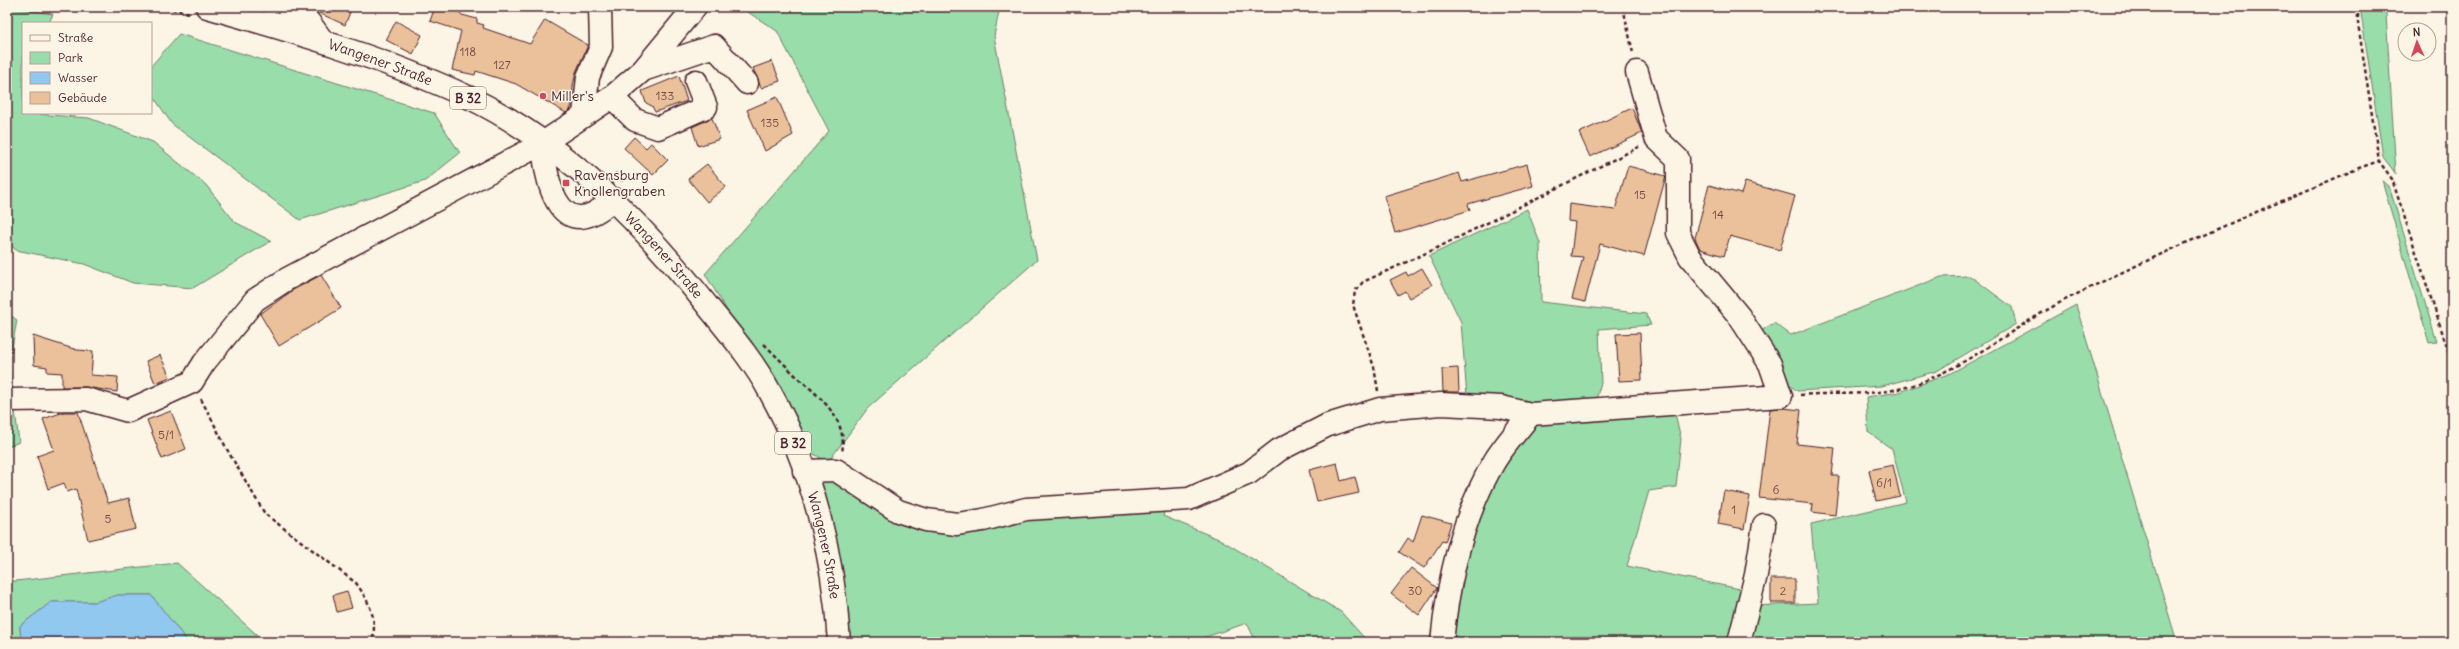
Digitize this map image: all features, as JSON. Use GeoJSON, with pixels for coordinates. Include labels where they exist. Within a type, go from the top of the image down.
{"type":"FeatureCollection","features":[{"type":"Feature","properties":{"kind":"street","name":"Wangener Straße"},"geometry":{"type":"LineString","coordinates":[[207,7],[322,40],[469,98],[542,143],[613,199],[681,272],[742,349],[770,391],[804,471],[827,547],[837,605],[839,642]]}},
{"type":"Feature","properties":{"kind":"street"},"geometry":{"type":"LineString","coordinates":[[274,7],[308,22],[322,40]]}},
{"type":"Feature","properties":{"kind":"street"},"geometry":{"type":"LineString","coordinates":[[584,115],[588,78],[601,47],[600,7]]}},
{"type":"Feature","properties":{"kind":"street"},"geometry":{"type":"LineString","coordinates":[[7,400],[86,399],[128,411],[192,382],[254,300],[287,279],[542,143],[612,97],[643,70],[694,7]]}},
{"type":"Feature","properties":{"kind":"street"},"geometry":{"type":"LineString","coordinates":[[643,70],[714,46],[747,83]]}},
{"type":"Feature","properties":{"kind":"street"},"geometry":{"type":"LineString","coordinates":[[804,471],[836,470],[898,511],[926,520],[957,524],[983,520],[1026,509],[1189,499],[1249,473],[1279,450],[1328,425],[1380,409],[1441,404],[1501,407],[1531,414],[1781,396],[1770,364],[1747,328],[1690,258],[1678,233],[1678,159],[1656,138],[1637,72]]}},
{"type":"Feature","properties":{"kind":"street"},"geometry":{"type":"LineString","coordinates":[[612,97],[635,120],[658,128],[706,106],[696,81]]}},
{"type":"Feature","properties":{"kind":"street"},"geometry":{"type":"LineString","coordinates":[[542,143],[549,188],[558,206],[570,215],[584,216],[599,212],[613,199]]}},
{"type":"Feature","properties":{"kind":"street"},"geometry":{"type":"LineString","coordinates":[[1442,642],[1454,571],[1464,530],[1480,489],[1495,460],[1531,414]]}},
{"type":"Feature","properties":{"kind":"street"},"geometry":{"type":"LineString","coordinates":[[1739,642],[1756,575],[1764,525]]}},
{"type":"Feature","properties":{"kind":"path"},"geometry":{"type":"LineString","coordinates":[[1623,7],[1637,72]]}},
{"type":"Feature","properties":{"kind":"path"},"geometry":{"type":"LineString","coordinates":[[2358,7],[2358,23],[2379,161],[2392,179],[2452,362]]}},
{"type":"Feature","properties":{"kind":"path"},"geometry":{"type":"LineString","coordinates":[[1380,409],[1374,367],[1353,305],[1355,291],[1363,282],[1437,248],[1656,138]]}},
{"type":"Feature","properties":{"kind":"path"},"geometry":{"type":"LineString","coordinates":[[1781,396],[1866,394],[1909,386],[1940,374],[2064,301],[2157,256],[2359,168],[2379,161]]}},
{"type":"Feature","properties":{"kind":"path"},"geometry":{"type":"LineString","coordinates":[[192,382],[229,453],[265,514],[356,583],[367,598],[373,614],[372,642]]}},
{"type":"Feature","properties":{"kind":"green space"},"geometry":{"type":"Polygon","coordinates":[[[7,7],[53,14],[49,22],[22,22],[22,114],[89,118],[153,142],[206,185],[235,222],[271,241],[193,288],[133,283],[84,264],[16,250],[7,242],[7,7]]]}},
{"type":"Feature","properties":{"kind":"green space"},"geometry":{"type":"Polygon","coordinates":[[[740,7],[1000,7],[994,36],[1037,260],[868,408],[828,462],[810,452],[778,386],[740,332],[705,274],[829,131],[777,31],[740,7]]]}},
{"type":"Feature","properties":{"kind":"green space"},"geometry":{"type":"Polygon","coordinates":[[[2360,7],[2384,7],[2386,14],[2396,174],[2383,157],[2360,7]]]}},
{"type":"Feature","properties":{"kind":"green space"},"geometry":{"type":"Polygon","coordinates":[[[179,34],[434,113],[460,153],[425,181],[300,220],[172,124],[152,94],[152,65],[179,34]]]}},
{"type":"Feature","properties":{"kind":"green space"},"geometry":{"type":"Polygon","coordinates":[[[2382,180],[2389,186],[2437,342],[2429,343],[2382,180]]]}},
{"type":"Feature","properties":{"kind":"green space"},"geometry":{"type":"Polygon","coordinates":[[[1527,209],[1540,243],[1541,302],[1646,314],[1651,325],[1599,329],[1601,383],[1594,406],[1543,407],[1467,397],[1461,322],[1429,256],[1527,209]]]}},
{"type":"Feature","properties":{"kind":"green space"},"geometry":{"type":"Polygon","coordinates":[[[1970,276],[2012,307],[2016,324],[1937,371],[1882,386],[1797,391],[1784,380],[1759,332],[1774,323],[1791,335],[1941,277],[1970,276]]]}},
{"type":"Feature","properties":{"kind":"green space"},"geometry":{"type":"Polygon","coordinates":[[[2076,305],[2177,642],[1746,642],[1753,606],[1818,603],[1811,524],[1906,502],[1892,449],[1868,432],[1866,397],[1900,392],[1951,373],[2076,305]]]}},
{"type":"Feature","properties":{"kind":"green space"},"geometry":{"type":"Polygon","coordinates":[[[7,313],[17,320],[9,364],[19,442],[7,447],[7,313]]]}},
{"type":"Feature","properties":{"kind":"green space"},"geometry":{"type":"Polygon","coordinates":[[[1674,409],[1681,439],[1676,487],[1649,491],[1627,566],[1745,590],[1735,642],[1511,642],[1452,636],[1448,623],[1473,531],[1502,457],[1534,426],[1552,420],[1674,409]]]}},
{"type":"Feature","properties":{"kind":"green space"},"geometry":{"type":"Polygon","coordinates":[[[830,478],[926,520],[1167,505],[1163,516],[1221,540],[1341,612],[1368,642],[1256,642],[1247,623],[1191,642],[839,642],[819,485],[830,478]]]}},
{"type":"Feature","properties":{"kind":"green space"},"geometry":{"type":"Polygon","coordinates":[[[177,563],[265,642],[188,642],[151,595],[118,595],[95,602],[51,602],[20,626],[21,642],[7,642],[7,582],[177,563]]]}},
{"type":"Feature","properties":{"kind":"water"},"geometry":{"type":"Polygon","coordinates":[[[118,595],[151,595],[188,642],[21,642],[20,626],[51,602],[95,602],[118,595]]]}},
{"type":"Feature","properties":{"kind":"building"},"geometry":{"type":"Polygon","coordinates":[[[306,7],[352,7],[345,25],[306,7]]]}},
{"type":"Feature","properties":{"kind":"building"},"geometry":{"type":"Polygon","coordinates":[[[435,7],[454,7],[462,15],[477,19],[477,23],[484,25],[483,28],[530,44],[545,20],[588,45],[576,72],[570,110],[566,113],[516,84],[476,71],[475,75],[452,70],[461,31],[430,21],[435,7]]]}},
{"type":"Feature","properties":{"kind":"building"},"geometry":{"type":"Polygon","coordinates":[[[396,21],[422,35],[413,54],[386,40],[396,21]]]}},
{"type":"Feature","properties":{"kind":"building"},"geometry":{"type":"Polygon","coordinates":[[[772,61],[780,81],[761,88],[753,68],[772,61]]]}},
{"type":"Feature","properties":{"kind":"building"},"geometry":{"type":"Polygon","coordinates":[[[679,76],[687,101],[655,112],[652,106],[646,103],[642,91],[679,76]]]}},
{"type":"Feature","properties":{"kind":"building"},"geometry":{"type":"Polygon","coordinates":[[[777,97],[793,135],[765,151],[747,110],[777,97]]]}},
{"type":"Feature","properties":{"kind":"building"},"geometry":{"type":"Polygon","coordinates":[[[1632,108],[1642,133],[1590,157],[1579,133],[1632,108]]]}},
{"type":"Feature","properties":{"kind":"building"},"geometry":{"type":"Polygon","coordinates":[[[712,118],[720,139],[698,146],[692,127],[712,118]]]}},
{"type":"Feature","properties":{"kind":"building"},"geometry":{"type":"Polygon","coordinates":[[[634,137],[646,148],[651,143],[668,160],[653,175],[624,148],[634,137]]]}},
{"type":"Feature","properties":{"kind":"building"},"geometry":{"type":"Polygon","coordinates":[[[707,164],[726,187],[707,202],[688,179],[707,164]]]}},
{"type":"Feature","properties":{"kind":"building"},"geometry":{"type":"Polygon","coordinates":[[[1527,164],[1533,186],[1468,204],[1470,210],[1395,233],[1384,196],[1459,173],[1462,182],[1527,164]]]}},
{"type":"Feature","properties":{"kind":"building"},"geometry":{"type":"Polygon","coordinates":[[[1628,166],[1666,176],[1644,256],[1600,244],[1585,302],[1572,299],[1583,257],[1571,256],[1575,222],[1568,221],[1569,204],[1615,210],[1628,166]]]}},
{"type":"Feature","properties":{"kind":"building"},"geometry":{"type":"Polygon","coordinates":[[[1745,182],[1795,196],[1780,250],[1730,236],[1724,256],[1700,249],[1695,238],[1709,185],[1741,194],[1745,182]]]}},
{"type":"Feature","properties":{"kind":"building"},"geometry":{"type":"Polygon","coordinates":[[[1422,268],[1432,285],[1409,298],[1405,291],[1398,295],[1390,280],[1406,272],[1408,276],[1422,268]]]}},
{"type":"Feature","properties":{"kind":"building"},"geometry":{"type":"Polygon","coordinates":[[[321,275],[341,308],[279,346],[260,314],[293,290],[321,275]]]}},
{"type":"Feature","properties":{"kind":"building"},"geometry":{"type":"Polygon","coordinates":[[[1640,333],[1642,380],[1619,381],[1616,334],[1640,333]]]}},
{"type":"Feature","properties":{"kind":"building"},"geometry":{"type":"Polygon","coordinates":[[[33,336],[77,350],[93,351],[91,375],[118,377],[117,392],[86,387],[62,387],[62,373],[47,372],[47,367],[34,365],[33,336]]]}},
{"type":"Feature","properties":{"kind":"building"},"geometry":{"type":"Polygon","coordinates":[[[160,355],[170,377],[155,383],[146,361],[160,355]]]}},
{"type":"Feature","properties":{"kind":"building"},"geometry":{"type":"Polygon","coordinates":[[[1458,368],[1459,392],[1443,392],[1442,369],[1458,368]]]}},
{"type":"Feature","properties":{"kind":"building"},"geometry":{"type":"Polygon","coordinates":[[[1783,408],[1801,410],[1797,444],[1835,448],[1832,476],[1839,476],[1835,515],[1812,512],[1813,504],[1759,498],[1770,409],[1783,408]]]}},
{"type":"Feature","properties":{"kind":"building"},"geometry":{"type":"Polygon","coordinates":[[[171,411],[186,449],[162,459],[147,420],[171,411]]]}},
{"type":"Feature","properties":{"kind":"building"},"geometry":{"type":"Polygon","coordinates":[[[64,412],[78,412],[108,503],[129,498],[136,529],[88,540],[76,489],[67,492],[64,483],[48,489],[37,456],[54,450],[43,419],[64,412]]]}},
{"type":"Feature","properties":{"kind":"building"},"geometry":{"type":"Polygon","coordinates":[[[1337,463],[1341,481],[1355,477],[1359,493],[1317,502],[1309,470],[1337,463]]]}},
{"type":"Feature","properties":{"kind":"building"},"geometry":{"type":"Polygon","coordinates":[[[1893,465],[1900,496],[1876,501],[1869,470],[1893,465]]]}},
{"type":"Feature","properties":{"kind":"building"},"geometry":{"type":"Polygon","coordinates":[[[1724,491],[1750,496],[1744,529],[1718,524],[1724,491]]]}},
{"type":"Feature","properties":{"kind":"building"},"geometry":{"type":"Polygon","coordinates":[[[1422,515],[1451,523],[1445,542],[1442,541],[1424,568],[1399,552],[1408,538],[1413,542],[1422,515]]]}},
{"type":"Feature","properties":{"kind":"building"},"geometry":{"type":"Polygon","coordinates":[[[1411,568],[1437,588],[1419,615],[1391,594],[1411,568]]]}},
{"type":"Feature","properties":{"kind":"building"},"geometry":{"type":"Polygon","coordinates":[[[1771,579],[1795,579],[1795,603],[1771,603],[1771,579]]]}},
{"type":"Feature","properties":{"kind":"building"},"geometry":{"type":"Polygon","coordinates":[[[347,591],[352,608],[337,612],[333,595],[347,591]]]}},
{"type":"Feature","properties":{"kind":"place","name":"Miller's"},"geometry":{"type":"Point","coordinates":[543,96]}},
{"type":"Feature","properties":{"kind":"place","name":"Ravensburg Knollengraben"},"geometry":{"type":"Point","coordinates":[566,183]}}]}
